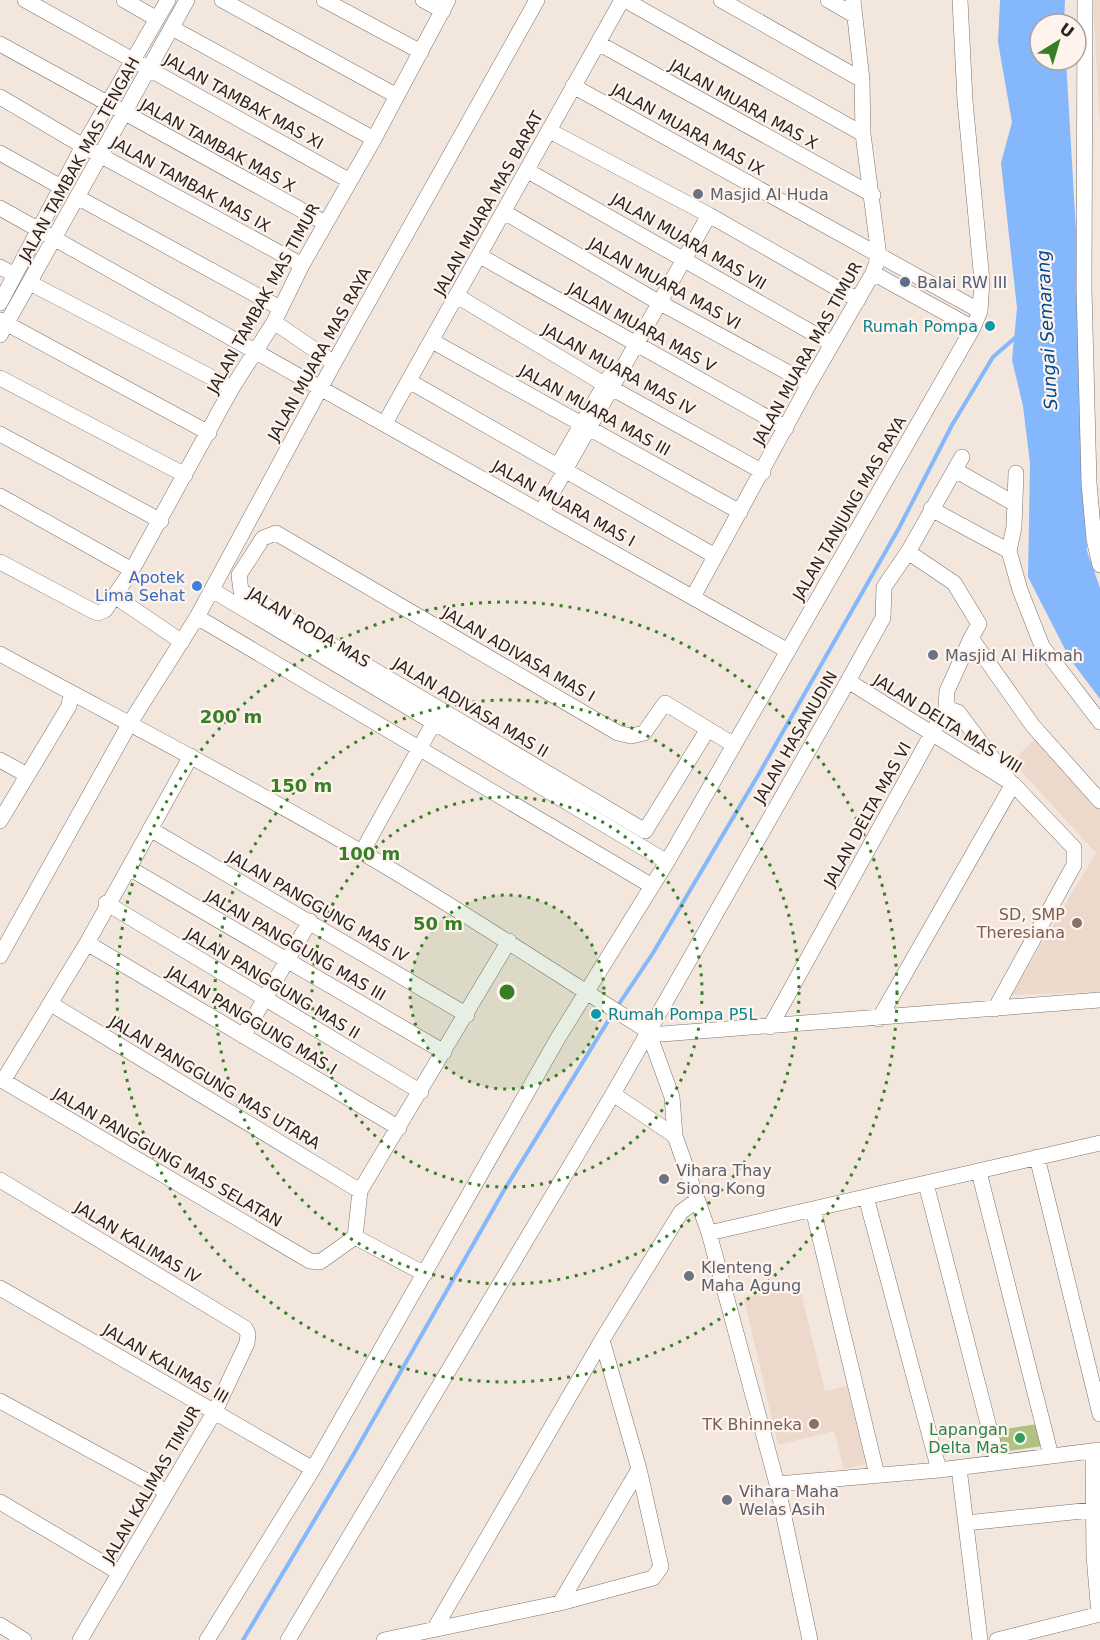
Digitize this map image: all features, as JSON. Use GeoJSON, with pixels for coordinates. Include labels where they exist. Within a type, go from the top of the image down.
{"type":"FeatureCollection","features":[{"type":"Feature","properties":{"kind":"street","name":"JALAN TAMBAK MAS XI"},"geometry":{"type":"LineString","coordinates":[[25,0],[350,181]]}},
{"type":"Feature","properties":{"kind":"street"},"geometry":{"type":"LineString","coordinates":[[124,0],[158,19]]}},
{"type":"Feature","properties":{"kind":"street","name":"JALAN TAMBAK MAS TENGAH"},"geometry":{"type":"LineString","coordinates":[[0,303],[83,146],[109,106],[168,0]]}},
{"type":"Feature","properties":{"kind":"street","name":"JALAN TAMBAK MAS TENGAH"},"geometry":{"type":"LineString","coordinates":[[2,326],[55,239],[76,197],[150,70],[187,0]]}},
{"type":"Feature","properties":{"kind":"street"},"geometry":{"type":"LineString","coordinates":[[222,0],[397,96]]}},
{"type":"Feature","properties":{"kind":"street"},"geometry":{"type":"LineString","coordinates":[[324,0],[421,52]]}},
{"type":"Feature","properties":{"kind":"street"},"geometry":{"type":"LineString","coordinates":[[423,0],[446,6]]}},
{"type":"Feature","properties":{"kind":"street","name":"JALAN MUARA MAS RAYA"},"geometry":{"type":"LineString","coordinates":[[0,956],[130,723],[197,617],[334,363],[537,0]]}},
{"type":"Feature","properties":{"kind":"street"},"geometry":{"type":"LineString","coordinates":[[624,0],[863,134]]}},
{"type":"Feature","properties":{"kind":"street","name":"JALAN MUARA MAS BARAT"},"geometry":{"type":"LineString","coordinates":[[385,423],[528,171],[573,86],[624,0]]}},
{"type":"Feature","properties":{"kind":"street"},"geometry":{"type":"LineString","coordinates":[[721,0],[862,80]]}},
{"type":"Feature","properties":{"kind":"street"},"geometry":{"type":"LineString","coordinates":[[828,0],[853,8]]}},
{"type":"Feature","properties":{"kind":"street","name":"JALAN TANJUNG MAS RAYA"},"geometry":{"type":"LineString","coordinates":[[207,1640],[314,1469],[558,1038],[591,994],[973,328],[980,311],[982,281],[965,101],[960,0]]}},
{"type":"Feature","properties":{"kind":"street"},"geometry":{"type":"LineString","coordinates":[[1084,0],[1086,111],[1083,194],[1089,483],[1094,539],[1100,565]]}},
{"type":"Feature","properties":{"kind":"street","name":"JALAN TAMBAK MAS TIMUR"},"geometry":{"type":"LineString","coordinates":[[0,562],[98,613],[105,610],[116,597],[161,521],[232,388],[277,315],[302,265],[446,6]]}},
{"type":"Feature","properties":{"kind":"street","name":"JALAN MUARA MAS TIMUR"},"geometry":{"type":"LineString","coordinates":[[693,597],[809,384],[873,273],[879,256],[873,195],[863,134],[862,80],[853,8]]}},
{"type":"Feature","properties":{"kind":"street"},"geometry":{"type":"LineString","coordinates":[[172,27],[374,139]]}},
{"type":"Feature","properties":{"kind":"street","name":"JALAN MUARA MAS X"},"geometry":{"type":"LineString","coordinates":[[598,43],[873,195]]}},
{"type":"Feature","properties":{"kind":"street","name":"JALAN TAMBAK MAS X"},"geometry":{"type":"LineString","coordinates":[[0,44],[109,106],[326,223]]}},
{"type":"Feature","properties":{"kind":"street","name":"JALAN MUARA MAS IX"},"geometry":{"type":"LineString","coordinates":[[573,86],[980,311]]}},
{"type":"Feature","properties":{"kind":"street","name":"JALAN TAMBAK MAS IX"},"geometry":{"type":"LineString","coordinates":[[0,97],[83,146],[302,265]]}},
{"type":"Feature","properties":{"kind":"street"},"geometry":{"type":"LineString","coordinates":[[550,130],[706,214],[858,300]]}},
{"type":"Feature","properties":{"kind":"street"},"geometry":{"type":"LineString","coordinates":[[0,153],[61,187]]}},
{"type":"Feature","properties":{"kind":"street","name":"JALAN MUARA MAS VII"},"geometry":{"type":"LineString","coordinates":[[528,171],[682,256],[832,344]]}},
{"type":"Feature","properties":{"kind":"street"},"geometry":{"type":"LineString","coordinates":[[76,197],[277,315],[334,363]]}},
{"type":"Feature","properties":{"kind":"street","name":"JALAN MUARA MAS I"},"geometry":{"type":"LineString","coordinates":[[0,208],[788,651]]}},
{"type":"Feature","properties":{"kind":"street","name":"JALAN MUARA MAS VI"},"geometry":{"type":"LineString","coordinates":[[504,213],[657,301],[809,384]]}},
{"type":"Feature","properties":{"kind":"street"},"geometry":{"type":"LineString","coordinates":[[538,509],[706,214]]}},
{"type":"Feature","properties":{"kind":"street","name":"JALAN MUARA MAS V"},"geometry":{"type":"LineString","coordinates":[[480,256],[786,428]]}},
{"type":"Feature","properties":{"kind":"street"},"geometry":{"type":"LineString","coordinates":[[0,267],[15,275]]}},
{"type":"Feature","properties":{"kind":"street"},"geometry":{"type":"LineString","coordinates":[[873,273],[973,328]]}},
{"type":"Feature","properties":{"kind":"street"},"geometry":{"type":"LineString","coordinates":[[30,283],[232,388]]}},
{"type":"Feature","properties":{"kind":"street","name":"JALAN MUARA MAS IV"},"geometry":{"type":"LineString","coordinates":[[457,296],[609,386],[763,472]]}},
{"type":"Feature","properties":{"kind":"street"},"geometry":{"type":"LineString","coordinates":[[2,326],[209,433]]}},
{"type":"Feature","properties":{"kind":"street","name":"JALAN MUARA MAS III"},"geometry":{"type":"LineString","coordinates":[[432,341],[586,424],[740,512]]}},
{"type":"Feature","properties":{"kind":"street"},"geometry":{"type":"LineString","coordinates":[[0,378],[185,475]]}},
{"type":"Feature","properties":{"kind":"street"},"geometry":{"type":"LineString","coordinates":[[409,381],[715,556]]}},
{"type":"Feature","properties":{"kind":"street"},"geometry":{"type":"LineString","coordinates":[[0,434],[161,521]]}},
{"type":"Feature","properties":{"kind":"street","name":"JALAN HASANUDIN"},"geometry":{"type":"LineString","coordinates":[[288,1640],[651,1031],[883,618],[884,587],[908,552],[958,463],[1015,504]]}},
{"type":"Feature","properties":{"kind":"street"},"geometry":{"type":"LineString","coordinates":[[1016,473],[1009,551],[1025,605],[1042,646],[1100,722]]}},
{"type":"Feature","properties":{"kind":"street"},"geometry":{"type":"LineString","coordinates":[[0,496],[132,570]]}},
{"type":"Feature","properties":{"kind":"street"},"geometry":{"type":"LineString","coordinates":[[931,509],[1009,551]]}},
{"type":"Feature","properties":{"kind":"street","name":"JALAN ADIVASA MAS II"},"geometry":{"type":"LineString","coordinates":[[276,533],[263,538],[242,569],[238,581],[241,591],[640,829],[648,829],[708,729]]}},
{"type":"Feature","properties":{"kind":"street","name":"JALAN ADIVASA MAS I"},"geometry":{"type":"LineString","coordinates":[[276,533],[618,733],[631,736],[644,733],[665,703],[734,745]]}},
{"type":"Feature","properties":{"kind":"street"},"geometry":{"type":"LineString","coordinates":[[908,552],[954,583],[979,624],[971,639],[1033,725],[1100,801]]}},
{"type":"Feature","properties":{"kind":"street","name":"JALAN RODA MAS"},"geometry":{"type":"LineString","coordinates":[[212,590],[667,862]]}},
{"type":"Feature","properties":{"kind":"street"},"geometry":{"type":"LineString","coordinates":[[116,597],[182,642]]}},
{"type":"Feature","properties":{"kind":"street"},"geometry":{"type":"LineString","coordinates":[[197,617],[652,886]]}},
{"type":"Feature","properties":{"kind":"street","name":"JALAN DELTA MAS VI"},"geometry":{"type":"LineString","coordinates":[[770,1027],[934,732],[946,708],[947,691],[971,639]]}},
{"type":"Feature","properties":{"kind":"street"},"geometry":{"type":"LineString","coordinates":[[0,654],[191,756],[362,852],[651,1031],[682,1032],[770,1027],[1100,1000]]}},
{"type":"Feature","properties":{"kind":"street","name":"JALAN DELTA MAS VIII"},"geometry":{"type":"LineString","coordinates":[[848,681],[934,732],[1012,783],[1072,845],[1076,855],[1074,865],[994,1009]]}},
{"type":"Feature","properties":{"kind":"street"},"geometry":{"type":"LineString","coordinates":[[0,820],[69,706],[71,693]]}},
{"type":"Feature","properties":{"kind":"street"},"geometry":{"type":"LineString","coordinates":[[879,1019],[1012,783],[958,712],[946,708]]}},
{"type":"Feature","properties":{"kind":"street"},"geometry":{"type":"LineString","coordinates":[[362,852],[433,724]]}},
{"type":"Feature","properties":{"kind":"street"},"geometry":{"type":"LineString","coordinates":[[1,1080],[51,1004],[87,943],[106,903],[129,868],[191,756]]}},
{"type":"Feature","properties":{"kind":"street"},"geometry":{"type":"LineString","coordinates":[[0,760],[27,775]]}},
{"type":"Feature","properties":{"kind":"street","name":"JALAN PANGGUNG MAS IV"},"geometry":{"type":"LineString","coordinates":[[150,829],[467,1015]]}},
{"type":"Feature","properties":{"kind":"street","name":"JALAN PANGGUNG MAS III"},"geometry":{"type":"LineString","coordinates":[[129,868],[444,1052]]}},
{"type":"Feature","properties":{"kind":"street","name":"JALAN PANGGUNG MAS II"},"geometry":{"type":"LineString","coordinates":[[106,903],[421,1092]]}},
{"type":"Feature","properties":{"kind":"street"},"geometry":{"type":"LineString","coordinates":[[243,1036],[310,921]]}},
{"type":"Feature","properties":{"kind":"street"},"geometry":{"type":"LineString","coordinates":[[425,1274],[355,1237],[360,1191],[467,1015],[509,941]]}},
{"type":"Feature","properties":{"kind":"street","name":"JALAN PANGGUNG MAS I"},"geometry":{"type":"LineString","coordinates":[[87,943],[399,1128]]}},
{"type":"Feature","properties":{"kind":"street","name":"JALAN PANGGUNG MAS UTARA"},"geometry":{"type":"LineString","coordinates":[[51,1004],[360,1191]]}},
{"type":"Feature","properties":{"kind":"street"},"geometry":{"type":"LineString","coordinates":[[651,1031],[672,1097],[675,1136],[709,1233],[777,1484],[810,1640]]}},
{"type":"Feature","properties":{"kind":"street","name":"JALAN PANGGUNG MAS SELATAN"},"geometry":{"type":"LineString","coordinates":[[1,1080],[310,1261],[320,1262],[355,1237]]}},
{"type":"Feature","properties":{"kind":"street"},"geometry":{"type":"LineString","coordinates":[[613,1094],[675,1136]]}},
{"type":"Feature","properties":{"kind":"street"},"geometry":{"type":"LineString","coordinates":[[709,1233],[1037,1157],[1099,1147]]}},
{"type":"Feature","properties":{"kind":"street"},"geometry":{"type":"LineString","coordinates":[[1037,1157],[1100,1414]]}},
{"type":"Feature","properties":{"kind":"street"},"geometry":{"type":"LineString","coordinates":[[979,1172],[1051,1456]]}},
{"type":"Feature","properties":{"kind":"street","name":"JALAN KALIMAS IV"},"geometry":{"type":"LineString","coordinates":[[0,1180],[245,1328],[248,1334],[247,1343]]}},
{"type":"Feature","properties":{"kind":"street"},"geometry":{"type":"LineString","coordinates":[[926,1184],[998,1462]]}},
{"type":"Feature","properties":{"kind":"street"},"geometry":{"type":"LineString","coordinates":[[866,1197],[939,1470]]}},
{"type":"Feature","properties":{"kind":"street"},"geometry":{"type":"LineString","coordinates":[[435,1628],[602,1340],[649,1268],[681,1212],[696,1201]]}},
{"type":"Feature","properties":{"kind":"street"},"geometry":{"type":"LineString","coordinates":[[813,1209],[877,1475]]}},
{"type":"Feature","properties":{"kind":"street","name":"JALAN KALIMAS III"},"geometry":{"type":"LineString","coordinates":[[0,1288],[314,1469]]}},
{"type":"Feature","properties":{"kind":"street"},"geometry":{"type":"LineString","coordinates":[[384,1640],[560,1603],[653,1578],[659,1573],[661,1567],[639,1468],[602,1340]]}},
{"type":"Feature","properties":{"kind":"street","name":"JALAN KALIMAS TIMUR"},"geometry":{"type":"LineString","coordinates":[[80,1640],[214,1411],[247,1343]]}},
{"type":"Feature","properties":{"kind":"street"},"geometry":{"type":"LineString","coordinates":[[0,1401],[167,1492]]}},
{"type":"Feature","properties":{"kind":"street"},"geometry":{"type":"LineString","coordinates":[[777,1484],[959,1468],[1096,1451],[1092,1510],[1100,1614],[997,1640]]}},
{"type":"Feature","properties":{"kind":"street"},"geometry":{"type":"LineString","coordinates":[[560,1603],[639,1468]]}},
{"type":"Feature","properties":{"kind":"street"},"geometry":{"type":"LineString","coordinates":[[959,1468],[980,1640]]}},
{"type":"Feature","properties":{"kind":"street"},"geometry":{"type":"LineString","coordinates":[[0,1502],[120,1573]]}},
{"type":"Feature","properties":{"kind":"street"},"geometry":{"type":"LineString","coordinates":[[966,1523],[1092,1510]]}},
{"type":"Feature","properties":{"kind":"street"},"geometry":{"type":"LineString","coordinates":[[0,1625],[24,1640]]}},
{"type":"Feature","properties":{"kind":"shaded area"},"geometry":{"type":"Polygon","coordinates":[[[1093,0],[1100,0],[1100,123],[1098,93],[1093,0]]]}},
{"type":"Feature","properties":{"kind":"shaded area","name":"SD, SMP Theresiana"},"geometry":{"type":"Polygon","coordinates":[[[1038,737],[1100,806],[1100,992],[1011,995],[1096,853],[1012,761],[1038,737]]]}},
{"type":"Feature","properties":{"kind":"shaded area"},"geometry":{"type":"Polygon","coordinates":[[[799,1284],[825,1391],[847,1386],[866,1464],[844,1469],[834,1431],[778,1445],[744,1298],[799,1284]]]}},
{"type":"Feature","properties":{"kind":"green space","name":"Lapangan Delta Mas"},"geometry":{"type":"Polygon","coordinates":[[[1038,1424],[1042,1446],[1002,1452],[998,1430],[1038,1424]]]}},
{"type":"Feature","properties":{"kind":"water","name":"Sungai Semarang"},"geometry":{"type":"Polygon","coordinates":[[[1000,0],[1065,0],[1064,12],[1028,12],[1028,72],[1067,72],[1080,300],[1087,551],[1100,588],[1100,699],[1070,659],[1028,577],[1030,463],[1023,406],[1012,360],[1017,308],[1001,163],[1012,122],[998,42],[1000,0]]]}},
{"type":"Feature","properties":{"kind":"waterway"},"geometry":{"type":"LineString","coordinates":[[617,1007],[653,953],[760,772],[899,528],[952,425],[993,357],[1016,337]]}},
{"type":"Feature","properties":{"kind":"waterway"},"geometry":{"type":"LineString","coordinates":[[243,1640],[352,1457],[503,1192],[613,1013]]}},
{"type":"Feature","properties":{"kind":"place","name":"Masjid Al Huda"},"geometry":{"type":"Point","coordinates":[698,194]}},
{"type":"Feature","properties":{"kind":"place","name":"Balai RW III"},"geometry":{"type":"Point","coordinates":[905,282]}},
{"type":"Feature","properties":{"kind":"place","name":"Rumah Pompa"},"geometry":{"type":"Point","coordinates":[990,326]}},
{"type":"Feature","properties":{"kind":"place","name":"Apotek Lima Sehat"},"geometry":{"type":"Point","coordinates":[197,586]}},
{"type":"Feature","properties":{"kind":"place","name":"Masjid Al Hikmah"},"geometry":{"type":"Point","coordinates":[933,655]}},
{"type":"Feature","properties":{"kind":"place","name":"SD, SMP Theresiana"},"geometry":{"type":"Point","coordinates":[1077,923]}},
{"type":"Feature","properties":{"kind":"place","name":"Rumah Pompa P5L"},"geometry":{"type":"Point","coordinates":[596,1014]}},
{"type":"Feature","properties":{"kind":"place","name":"Vihara Thay Siong Kong"},"geometry":{"type":"Point","coordinates":[664,1179]}},
{"type":"Feature","properties":{"kind":"place","name":"Klenteng Maha Agung"},"geometry":{"type":"Point","coordinates":[689,1276]}},
{"type":"Feature","properties":{"kind":"place","name":"TK Bhinneka"},"geometry":{"type":"Point","coordinates":[814,1424]}},
{"type":"Feature","properties":{"kind":"place","name":"Lapangan Delta Mas"},"geometry":{"type":"Point","coordinates":[1020,1438]}},
{"type":"Feature","properties":{"kind":"place","name":"Vihara Maha Welas Asih"},"geometry":{"type":"Point","coordinates":[727,1500]}}]}
